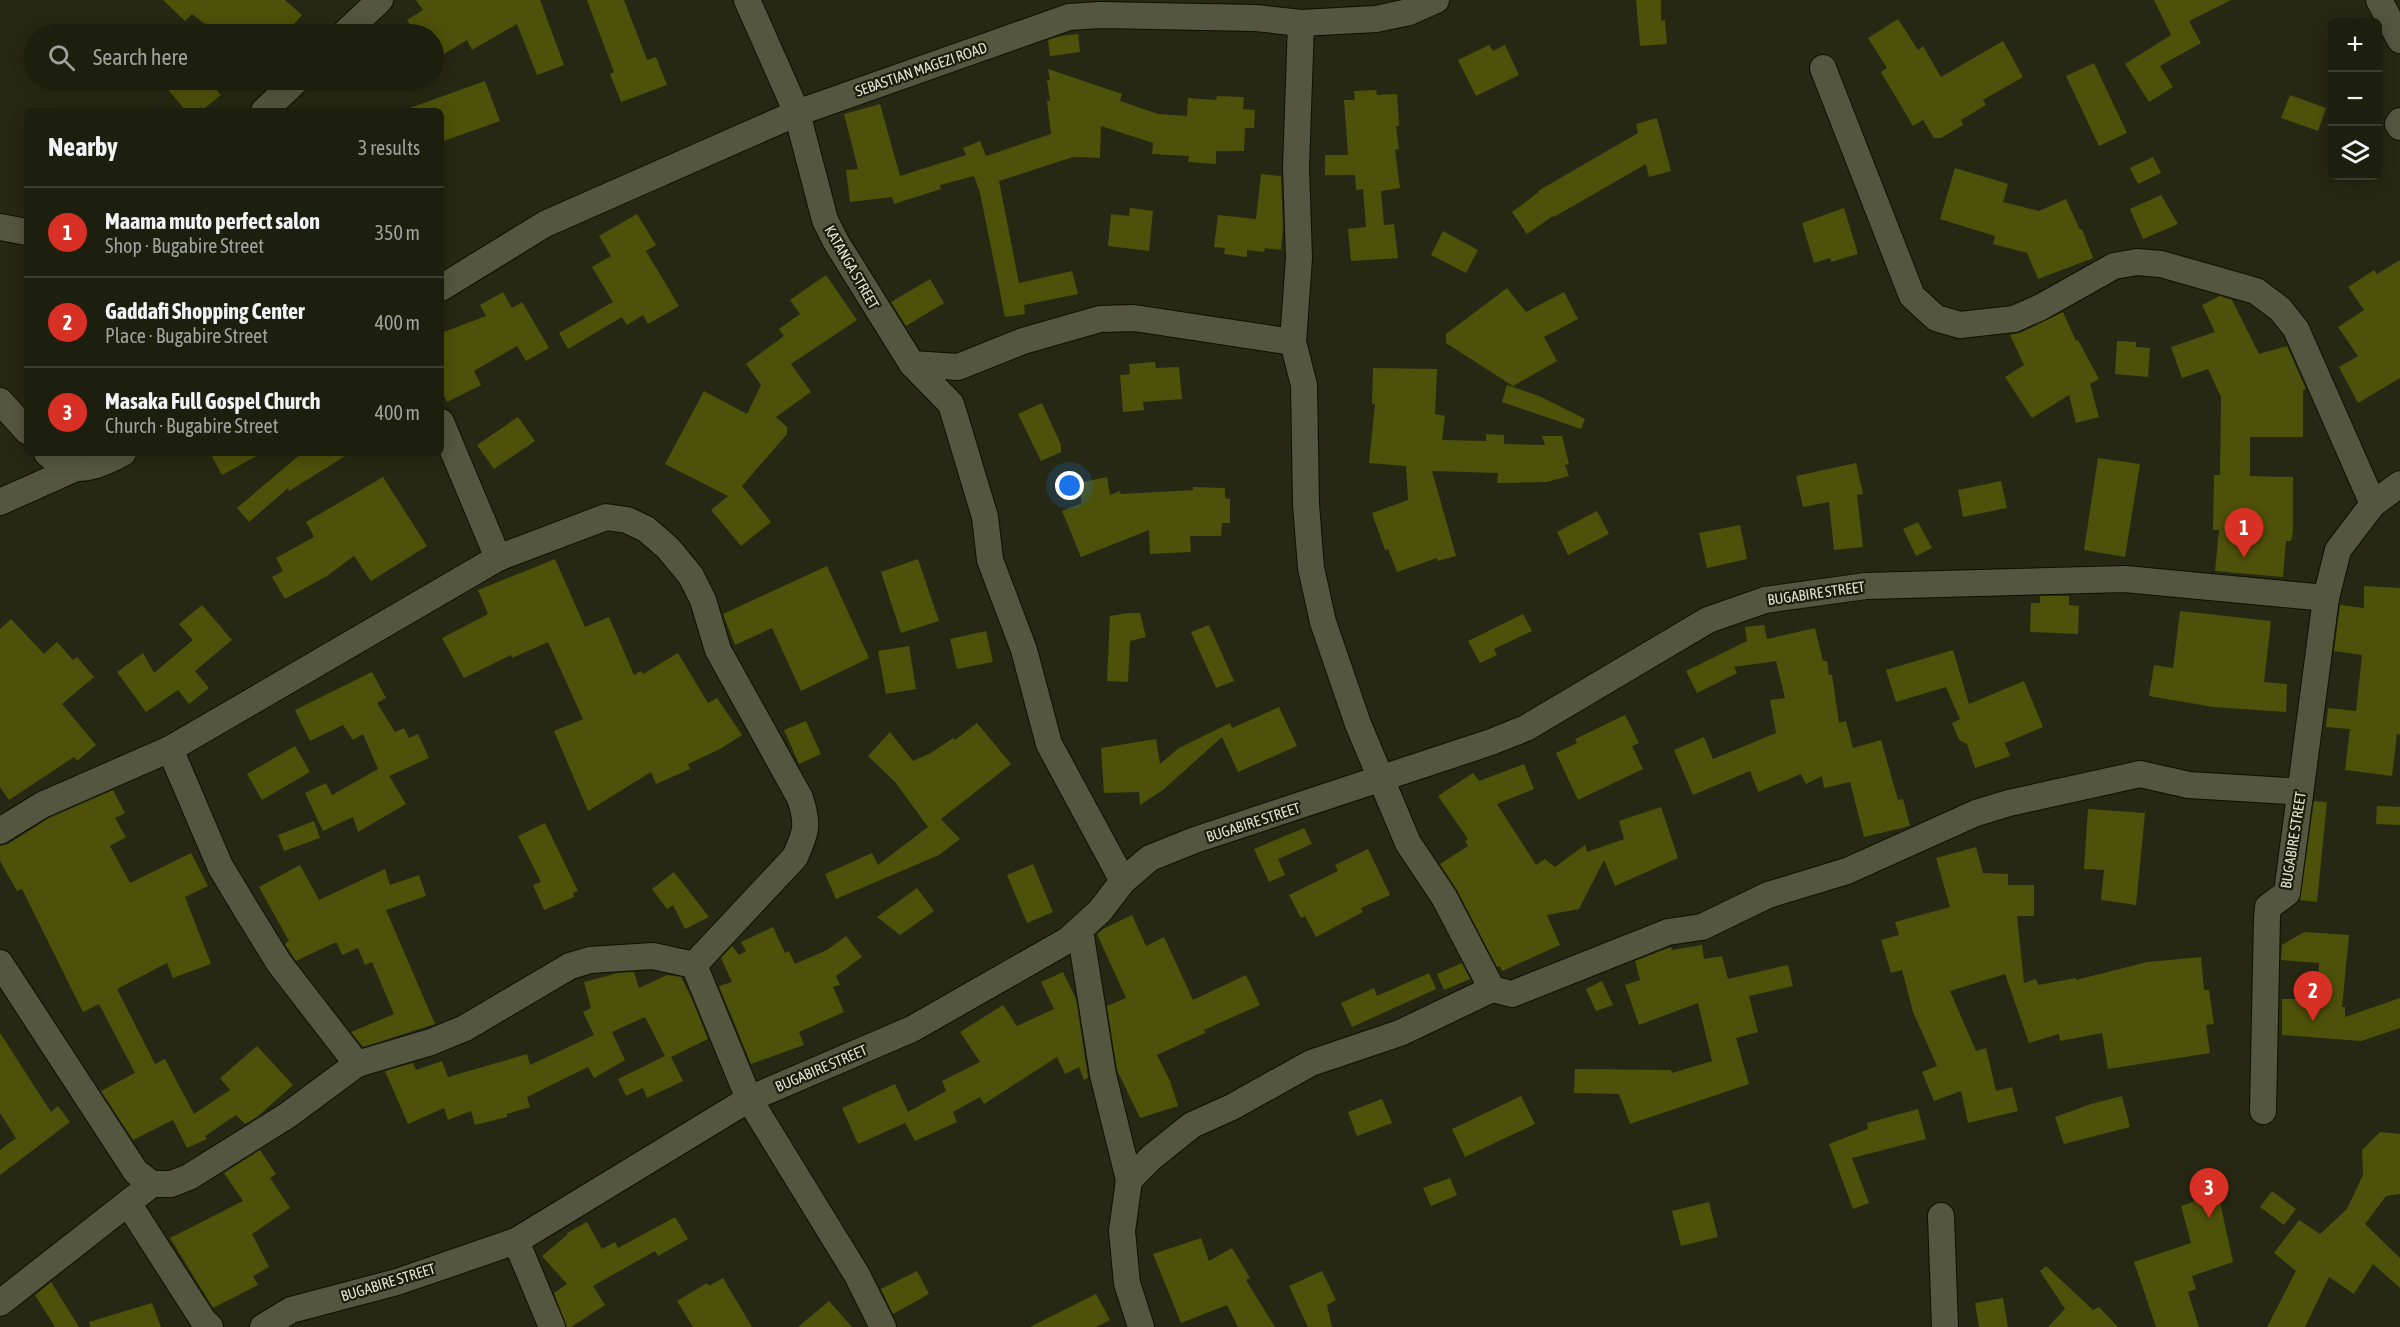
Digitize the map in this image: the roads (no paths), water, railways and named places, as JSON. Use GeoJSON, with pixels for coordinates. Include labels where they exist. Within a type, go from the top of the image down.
{"type":"FeatureCollection","features":[{"type":"Feature","properties":{"kind":"street"},"geometry":{"type":"LineString","coordinates":[[355,24],[380,0]]}},
{"type":"Feature","properties":{"kind":"street","name":"KATANGA STREET"},"geometry":{"type":"LineString","coordinates":[[747,0],[797,113],[825,220],[847,263],[912,364],[951,404],[985,517],[990,560],[1024,650],[1049,744],[1123,881]]}},
{"type":"Feature","properties":{"kind":"street","name":"SEBASTIAN MAGEZI ROAD"},"geometry":{"type":"LineString","coordinates":[[444,286],[545,224],[797,113],[1069,17],[1100,15],[1257,18],[1301,23],[1376,20],[1409,12],[1436,0]]}},
{"type":"Feature","properties":{"kind":"street"},"geometry":{"type":"LineString","coordinates":[[2379,0],[2400,40]]}},
{"type":"Feature","properties":{"kind":"street"},"geometry":{"type":"LineString","coordinates":[[1301,23],[1296,168],[1299,258],[1293,342],[1304,386],[1306,504],[1311,568],[1323,622],[1366,745],[1408,843],[1444,897],[1492,989]]}},
{"type":"Feature","properties":{"kind":"street"},"geometry":{"type":"LineString","coordinates":[[1822,68],[1912,296],[1936,318],[1960,325],[2014,319],[2041,308],[2114,266],[2137,262],[2161,264],[2256,291],[2280,309],[2296,329],[2373,504]]}},
{"type":"Feature","properties":{"kind":"street"},"geometry":{"type":"LineString","coordinates":[[267,108],[286,90]]}},
{"type":"Feature","properties":{"kind":"street"},"geometry":{"type":"LineString","coordinates":[[2400,121],[2398,124],[2400,127]]}},
{"type":"Feature","properties":{"kind":"street"},"geometry":{"type":"LineString","coordinates":[[0,227],[24,231]]}},
{"type":"Feature","properties":{"kind":"street"},"geometry":{"type":"LineString","coordinates":[[912,364],[958,367],[1023,341],[1101,319],[1134,318],[1293,342]]}},
{"type":"Feature","properties":{"kind":"street"},"geometry":{"type":"LineString","coordinates":[[951,404],[958,367]]}},
{"type":"Feature","properties":{"kind":"street"},"geometry":{"type":"LineString","coordinates":[[0,401],[24,428]]}},
{"type":"Feature","properties":{"kind":"street"},"geometry":{"type":"LineString","coordinates":[[444,429],[498,558]]}},
{"type":"Feature","properties":{"kind":"street"},"geometry":{"type":"LineString","coordinates":[[52,456],[74,469]]}},
{"type":"Feature","properties":{"kind":"street"},"geometry":{"type":"LineString","coordinates":[[0,502],[74,469],[101,465],[118,456]]}},
{"type":"Feature","properties":{"kind":"street","name":"BUGABIRE STREET"},"geometry":{"type":"LineString","coordinates":[[2263,1111],[2268,907],[2287,893],[2326,598],[2338,550],[2373,504],[2400,484]]}},
{"type":"Feature","properties":{"kind":"street"},"geometry":{"type":"LineString","coordinates":[[0,831],[42,805],[170,749],[498,558],[606,517],[627,519],[646,529],[668,548],[692,576],[703,600],[718,650],[800,798],[806,818],[804,838],[795,857],[694,965]]}},
{"type":"Feature","properties":{"kind":"street","name":"BUGABIRE STREET"},"geometry":{"type":"LineString","coordinates":[[263,1327],[291,1311],[397,1282],[516,1241],[749,1099],[912,1029],[1068,939],[1100,912],[1123,881],[1150,858],[1196,840],[1381,780],[1526,728],[1708,620],[1765,600],[1866,585],[2125,579],[2326,598]]}},
{"type":"Feature","properties":{"kind":"street"},"geometry":{"type":"LineString","coordinates":[[1366,745],[1415,767]]}},
{"type":"Feature","properties":{"kind":"street"},"geometry":{"type":"LineString","coordinates":[[170,749],[220,866],[279,963],[357,1064]]}},
{"type":"Feature","properties":{"kind":"street"},"geometry":{"type":"LineString","coordinates":[[1129,1180],[1152,1157],[1192,1125],[1232,1107],[1311,1063],[1400,1033],[1492,989],[1512,994],[1668,932],[1702,927],[1768,895],[1847,871],[1976,813],[2009,803],[2140,774],[2189,785],[2289,791],[2300,794]]}},
{"type":"Feature","properties":{"kind":"street"},"geometry":{"type":"LineString","coordinates":[[1080,930],[1103,1075],[1129,1180],[1122,1231],[1128,1283],[1141,1327]]}},
{"type":"Feature","properties":{"kind":"street"},"geometry":{"type":"LineString","coordinates":[[0,963],[136,1172],[152,1184],[171,1184],[189,1177],[288,1115],[357,1064],[431,1042],[465,1028],[570,966],[590,960],[653,956],[694,965]]}},
{"type":"Feature","properties":{"kind":"street"},"geometry":{"type":"LineString","coordinates":[[694,965],[749,1099],[857,1275],[883,1327]]}},
{"type":"Feature","properties":{"kind":"street"},"geometry":{"type":"LineString","coordinates":[[0,1303],[152,1184]]}},
{"type":"Feature","properties":{"kind":"street"},"geometry":{"type":"LineString","coordinates":[[128,1203],[203,1320],[210,1327]]}},
{"type":"Feature","properties":{"kind":"street"},"geometry":{"type":"LineString","coordinates":[[1941,1216],[1945,1327]]}},
{"type":"Feature","properties":{"kind":"street"},"geometry":{"type":"LineString","coordinates":[[516,1241],[552,1327]]}},
{"type":"Feature","properties":{"kind":"place","name":"Maama muto perfect salon"},"geometry":{"type":"Point","coordinates":[2244,558]}},
{"type":"Feature","properties":{"kind":"place","name":"Gaddafi Shopping Center"},"geometry":{"type":"Point","coordinates":[2313,1021]}},
{"type":"Feature","properties":{"kind":"place","name":"Masaka Full Gospel Church"},"geometry":{"type":"Point","coordinates":[2209,1218]}}]}
